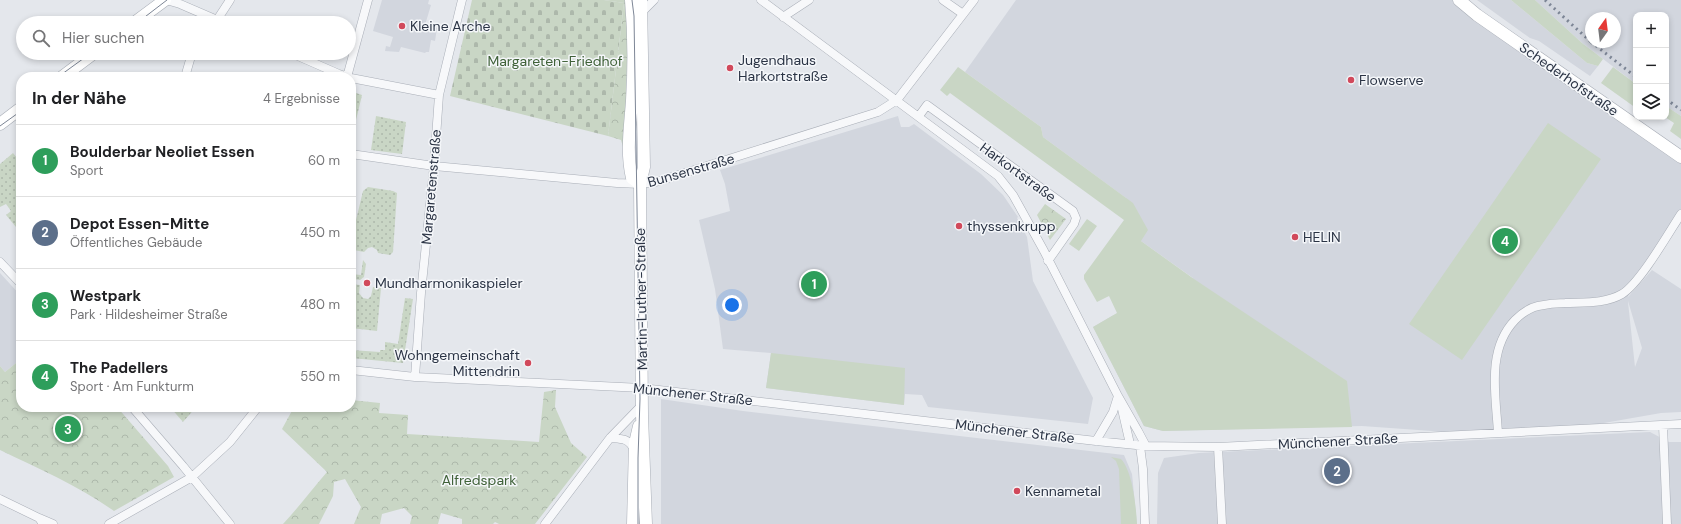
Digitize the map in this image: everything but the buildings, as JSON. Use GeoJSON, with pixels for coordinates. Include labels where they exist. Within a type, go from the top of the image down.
{"type":"FeatureCollection","features":[{"type":"Feature","properties":{"kind":"main road"},"geometry":{"type":"LineString","coordinates":[[144,16],[166,0]]}},
{"type":"Feature","properties":{"kind":"main road"},"geometry":{"type":"LineString","coordinates":[[630,0],[632,16],[632,85],[628,161],[632,178],[640,184]]}},
{"type":"Feature","properties":{"kind":"main road","name":"Martin-Luther-Straße"},"geometry":{"type":"LineString","coordinates":[[641,0],[644,167],[640,184],[642,410],[646,524]]}},
{"type":"Feature","properties":{"kind":"main road","name":"Schederhofstraße"},"geometry":{"type":"LineString","coordinates":[[1459,0],[1477,15],[1681,157]]}},
{"type":"Feature","properties":{"kind":"main road"},"geometry":{"type":"LineString","coordinates":[[69,72],[85,60]]}},
{"type":"Feature","properties":{"kind":"main road"},"geometry":{"type":"LineString","coordinates":[[0,124],[16,112]]}},
{"type":"Feature","properties":{"kind":"main road","name":"Martin-Luther-Straße"},"geometry":{"type":"LineString","coordinates":[[633,524],[635,450],[642,410]]}},
{"type":"Feature","properties":{"kind":"street"},"geometry":{"type":"LineString","coordinates":[[166,0],[180,4],[207,16]]}},
{"type":"Feature","properties":{"kind":"street"},"geometry":{"type":"LineString","coordinates":[[223,16],[230,0]]}},
{"type":"Feature","properties":{"kind":"street"},"geometry":{"type":"LineString","coordinates":[[356,46],[368,0]]}},
{"type":"Feature","properties":{"kind":"street","name":"Margaretenstraße"},"geometry":{"type":"LineString","coordinates":[[415,377],[439,95],[462,0]]}},
{"type":"Feature","properties":{"kind":"street"},"geometry":{"type":"LineString","coordinates":[[641,13],[654,0]]}},
{"type":"Feature","properties":{"kind":"street","name":"Harkortstraße"},"geometry":{"type":"LineString","coordinates":[[760,0],[998,176],[1013,195],[1118,396],[1138,431],[1143,446],[1145,524]]}},
{"type":"Feature","properties":{"kind":"street"},"geometry":{"type":"LineString","coordinates":[[783,17],[809,0]]}},
{"type":"Feature","properties":{"kind":"street"},"geometry":{"type":"LineString","coordinates":[[943,0],[963,14]]}},
{"type":"Feature","properties":{"kind":"street","name":"Bunsenstraße"},"geometry":{"type":"LineString","coordinates":[[356,155],[434,166],[640,184],[672,178],[878,112],[897,100],[974,0]]}},
{"type":"Feature","properties":{"kind":"street"},"geometry":{"type":"LineString","coordinates":[[186,72],[190,60]]}},
{"type":"Feature","properties":{"kind":"street"},"geometry":{"type":"LineString","coordinates":[[308,60],[336,72]]}},
{"type":"Feature","properties":{"kind":"street"},"geometry":{"type":"LineString","coordinates":[[349,72],[352,60]]}},
{"type":"Feature","properties":{"kind":"street"},"geometry":{"type":"LineString","coordinates":[[356,79],[439,95]]}},
{"type":"Feature","properties":{"kind":"street","name":"Harkortstraße"},"geometry":{"type":"LineString","coordinates":[[918,116],[927,105],[1073,211],[1076,218],[1074,224],[1048,261]]}},
{"type":"Feature","properties":{"kind":"street"},"geometry":{"type":"LineString","coordinates":[[1498,433],[1495,362],[1499,344],[1507,330],[1527,310],[1537,306],[1556,303],[1605,301],[1623,294],[1641,274],[1681,214]]}},
{"type":"Feature","properties":{"kind":"street"},"geometry":{"type":"LineString","coordinates":[[0,262],[16,279]]}},
{"type":"Feature","properties":{"kind":"street","name":"Münchener Straße"},"geometry":{"type":"LineString","coordinates":[[356,371],[415,377],[642,388],[1143,446],[1218,447],[1681,424]]}},
{"type":"Feature","properties":{"kind":"street"},"geometry":{"type":"LineString","coordinates":[[1096,441],[1113,412],[1118,396]]}},
{"type":"Feature","properties":{"kind":"street","name":"Harkortstraße"},"geometry":{"type":"LineString","coordinates":[[1118,396],[1128,430],[1130,444]]}},
{"type":"Feature","properties":{"kind":"street"},"geometry":{"type":"LineString","coordinates":[[545,524],[610,438],[642,410]]}},
{"type":"Feature","properties":{"kind":"street"},"geometry":{"type":"LineString","coordinates":[[136,412],[230,524]]}},
{"type":"Feature","properties":{"kind":"street"},"geometry":{"type":"LineString","coordinates":[[109,524],[192,477],[230,442],[254,412]]}},
{"type":"Feature","properties":{"kind":"street"},"geometry":{"type":"LineString","coordinates":[[1663,425],[1667,524]]}},
{"type":"Feature","properties":{"kind":"street"},"geometry":{"type":"LineString","coordinates":[[610,438],[624,439],[631,442],[635,450]]}},
{"type":"Feature","properties":{"kind":"street"},"geometry":{"type":"LineString","coordinates":[[1218,447],[1222,524]]}},
{"type":"Feature","properties":{"kind":"street"},"geometry":{"type":"LineString","coordinates":[[0,499],[41,521],[53,524]]}},
{"type":"Feature","properties":{"kind":"shaded area","name":"Kleine Arche"},"geometry":{"type":"Polygon","coordinates":[[[382,0],[429,0],[428,4],[431,5],[425,25],[437,28],[435,41],[431,40],[429,52],[425,53],[401,47],[399,52],[385,51],[386,46],[390,47],[393,37],[373,31],[382,0]]]}},
{"type":"Feature","properties":{"kind":"shaded area"},"geometry":{"type":"Polygon","coordinates":[[[1016,0],[1452,0],[1681,162],[1681,210],[1632,283],[1628,297],[1652,270],[1681,289],[1681,412],[1661,413],[1581,427],[1460,433],[1362,426],[1163,431],[1144,426],[1093,327],[1112,316],[1193,278],[1141,241],[1126,198],[1043,137],[1041,127],[965,72],[1016,0]],[[1628,301],[1635,367],[1642,348],[1628,301]]]}},
{"type":"Feature","properties":{"kind":"shaded area"},"geometry":{"type":"Polygon","coordinates":[[[1477,0],[1511,0],[1587,63],[1598,66],[1590,76],[1539,41],[1530,38],[1477,0]]]}},
{"type":"Feature","properties":{"kind":"shaded area"},"geometry":{"type":"Polygon","coordinates":[[[1535,0],[1681,0],[1681,116],[1669,108],[1669,12],[1633,12],[1633,82],[1589,48],[1621,48],[1621,12],[1585,12],[1585,45],[1535,0]]]}},
{"type":"Feature","properties":{"kind":"shaded area"},"geometry":{"type":"Polygon","coordinates":[[[898,116],[901,127],[909,127],[914,124],[981,174],[1003,195],[1018,217],[1017,218],[1027,237],[1033,281],[1093,398],[1088,424],[928,407],[922,395],[905,394],[904,405],[766,388],[771,353],[723,349],[715,289],[699,220],[730,211],[725,184],[720,170],[898,116]]]}},
{"type":"Feature","properties":{"kind":"shaded area"},"geometry":{"type":"Polygon","coordinates":[[[0,273],[16,291],[16,363],[5,372],[0,366],[0,273]]]}},
{"type":"Feature","properties":{"kind":"shaded area"},"geometry":{"type":"Polygon","coordinates":[[[661,399],[743,411],[1124,455],[1132,474],[1137,524],[661,524],[661,399]]]}},
{"type":"Feature","properties":{"kind":"shaded area"},"geometry":{"type":"Polygon","coordinates":[[[1650,432],[1669,442],[1681,442],[1681,524],[1157,524],[1158,473],[1164,458],[1199,453],[1650,432]]]}},
{"type":"Feature","properties":{"kind":"green space","name":"Margareten-Friedhof"},"geometry":{"type":"Polygon","coordinates":[[[472,0],[604,0],[624,3],[608,136],[450,96],[472,0]]]}},
{"type":"Feature","properties":{"kind":"green space"},"geometry":{"type":"Polygon","coordinates":[[[604,0],[625,0],[628,17],[625,147],[623,147],[621,140],[608,136],[624,3],[604,0]]]}},
{"type":"Feature","properties":{"kind":"green space"},"geometry":{"type":"Polygon","coordinates":[[[1511,0],[1535,0],[1585,45],[1585,48],[1589,48],[1603,59],[1598,66],[1587,63],[1511,0]]]}},
{"type":"Feature","properties":{"kind":"green space"},"geometry":{"type":"Polygon","coordinates":[[[958,67],[1041,127],[1043,137],[1133,203],[1148,230],[1141,241],[1194,279],[1347,381],[1352,427],[1163,431],[1144,426],[1093,327],[1117,313],[1109,296],[1097,302],[1084,279],[1084,275],[1124,220],[950,93],[947,96],[940,90],[958,67]]]}},
{"type":"Feature","properties":{"kind":"green space"},"geometry":{"type":"Polygon","coordinates":[[[1613,67],[1633,82],[1633,106],[1601,83],[1613,67]]]}},
{"type":"Feature","properties":{"kind":"green space"},"geometry":{"type":"Polygon","coordinates":[[[356,93],[362,95],[356,120],[356,93]]]}},
{"type":"Feature","properties":{"kind":"green space"},"geometry":{"type":"Polygon","coordinates":[[[1669,108],[1681,116],[1681,139],[1670,131],[1674,123],[1669,120],[1669,108]]]}},
{"type":"Feature","properties":{"kind":"green space"},"geometry":{"type":"Polygon","coordinates":[[[376,116],[406,122],[402,154],[371,150],[376,116]]]}},
{"type":"Feature","properties":{"kind":"green space"},"geometry":{"type":"Polygon","coordinates":[[[1548,123],[1601,159],[1462,360],[1409,324],[1548,123]]]}},
{"type":"Feature","properties":{"kind":"green space"},"geometry":{"type":"Polygon","coordinates":[[[13,153],[16,157],[16,227],[6,215],[11,211],[6,204],[0,207],[0,164],[13,153]]]}},
{"type":"Feature","properties":{"kind":"green space"},"geometry":{"type":"Polygon","coordinates":[[[368,187],[397,193],[393,252],[390,255],[378,253],[377,250],[372,247],[368,248],[364,252],[356,250],[356,220],[363,191],[368,187]]]}},
{"type":"Feature","properties":{"kind":"green space"},"geometry":{"type":"Polygon","coordinates":[[[1045,204],[1066,219],[1050,240],[1037,215],[1045,204]]]}},
{"type":"Feature","properties":{"kind":"green space"},"geometry":{"type":"Polygon","coordinates":[[[1087,219],[1097,226],[1079,251],[1069,244],[1087,219]]]}},
{"type":"Feature","properties":{"kind":"green space"},"geometry":{"type":"Polygon","coordinates":[[[363,260],[366,264],[364,277],[360,280],[356,279],[356,274],[361,275],[363,260]]]}},
{"type":"Feature","properties":{"kind":"green space"},"geometry":{"type":"Polygon","coordinates":[[[356,284],[360,285],[359,293],[363,298],[368,299],[371,296],[373,287],[381,288],[377,331],[356,329],[356,284]]]}},
{"type":"Feature","properties":{"kind":"green space"},"geometry":{"type":"Polygon","coordinates":[[[405,298],[413,299],[403,363],[356,358],[356,350],[380,352],[380,350],[385,350],[385,342],[398,344],[405,298]]]}},
{"type":"Feature","properties":{"kind":"green space"},"geometry":{"type":"Polygon","coordinates":[[[771,353],[905,368],[904,405],[766,388],[771,353]]]}},
{"type":"Feature","properties":{"kind":"green space"},"geometry":{"type":"Polygon","coordinates":[[[16,363],[16,412],[121,412],[168,466],[174,477],[114,511],[73,486],[0,450],[0,366],[5,372],[16,363]]]}},
{"type":"Feature","properties":{"kind":"green space","name":"Alfredspark"},"geometry":{"type":"Polygon","coordinates":[[[556,390],[555,407],[571,443],[587,457],[535,524],[499,524],[495,522],[493,524],[462,524],[462,519],[441,513],[438,524],[410,524],[412,516],[404,508],[382,514],[380,524],[354,524],[361,507],[345,479],[334,482],[333,496],[319,524],[283,524],[327,472],[282,429],[291,412],[356,412],[356,401],[380,403],[379,413],[408,415],[407,434],[539,442],[544,392],[556,390]]]}},
{"type":"Feature","properties":{"kind":"green space"},"geometry":{"type":"Polygon","coordinates":[[[174,412],[192,412],[183,422],[174,412]]]}},
{"type":"Feature","properties":{"kind":"green space"},"geometry":{"type":"Polygon","coordinates":[[[1111,457],[1121,459],[1128,472],[1133,490],[1137,524],[1121,524],[1119,469],[1116,461],[1111,457]]]}},
{"type":"Feature","properties":{"kind":"tram line"},"geometry":{"type":"LineString","coordinates":[[146,16],[167,0]]}},
{"type":"Feature","properties":{"kind":"tram line"},"geometry":{"type":"LineString","coordinates":[[632,0],[634,16],[640,399],[638,524]]}},
{"type":"Feature","properties":{"kind":"tram line"},"geometry":{"type":"LineString","coordinates":[[65,72],[81,60]]}},
{"type":"Feature","properties":{"kind":"tram line"},"geometry":{"type":"LineString","coordinates":[[0,126],[16,115]]}},
{"type":"Feature","properties":{"kind":"railway"},"geometry":{"type":"LineString","coordinates":[[1545,0],[1585,37]]}},
{"type":"Feature","properties":{"kind":"railway"},"geometry":{"type":"LineString","coordinates":[[1599,48],[1633,75]]}},
{"type":"Feature","properties":{"kind":"railway"},"geometry":{"type":"LineString","coordinates":[[1669,101],[1681,110]]}},
{"type":"Feature","properties":{"kind":"place","name":"Kleine Arche"},"geometry":{"type":"Point","coordinates":[402,26]}},
{"type":"Feature","properties":{"kind":"place","name":"Jugendhaus Harkortstraße"},"geometry":{"type":"Point","coordinates":[730,68]}},
{"type":"Feature","properties":{"kind":"place","name":"Flowserve"},"geometry":{"type":"Point","coordinates":[1351,80]}},
{"type":"Feature","properties":{"kind":"place","name":"thyssenkrupp"},"geometry":{"type":"Point","coordinates":[959,226]}},
{"type":"Feature","properties":{"kind":"place","name":"HELIN"},"geometry":{"type":"Point","coordinates":[1295,237]}},
{"type":"Feature","properties":{"kind":"place","name":"The Padellers"},"geometry":{"type":"Point","coordinates":[1505,241]}},
{"type":"Feature","properties":{"kind":"place","name":"Mundharmonikaspieler"},"geometry":{"type":"Point","coordinates":[367,283]}},
{"type":"Feature","properties":{"kind":"place","name":"Boulderbar Neoliet Essen"},"geometry":{"type":"Point","coordinates":[814,284]}},
{"type":"Feature","properties":{"kind":"place","name":"Wohngemeinschaft Mittendrin"},"geometry":{"type":"Point","coordinates":[528,363]}},
{"type":"Feature","properties":{"kind":"place","name":"Westpark"},"geometry":{"type":"Point","coordinates":[68,429]}},
{"type":"Feature","properties":{"kind":"place","name":"Depot Essen-Mitte"},"geometry":{"type":"Point","coordinates":[1337,471]}},
{"type":"Feature","properties":{"kind":"place","name":"Kennametal"},"geometry":{"type":"Point","coordinates":[1017,491]}}]}
